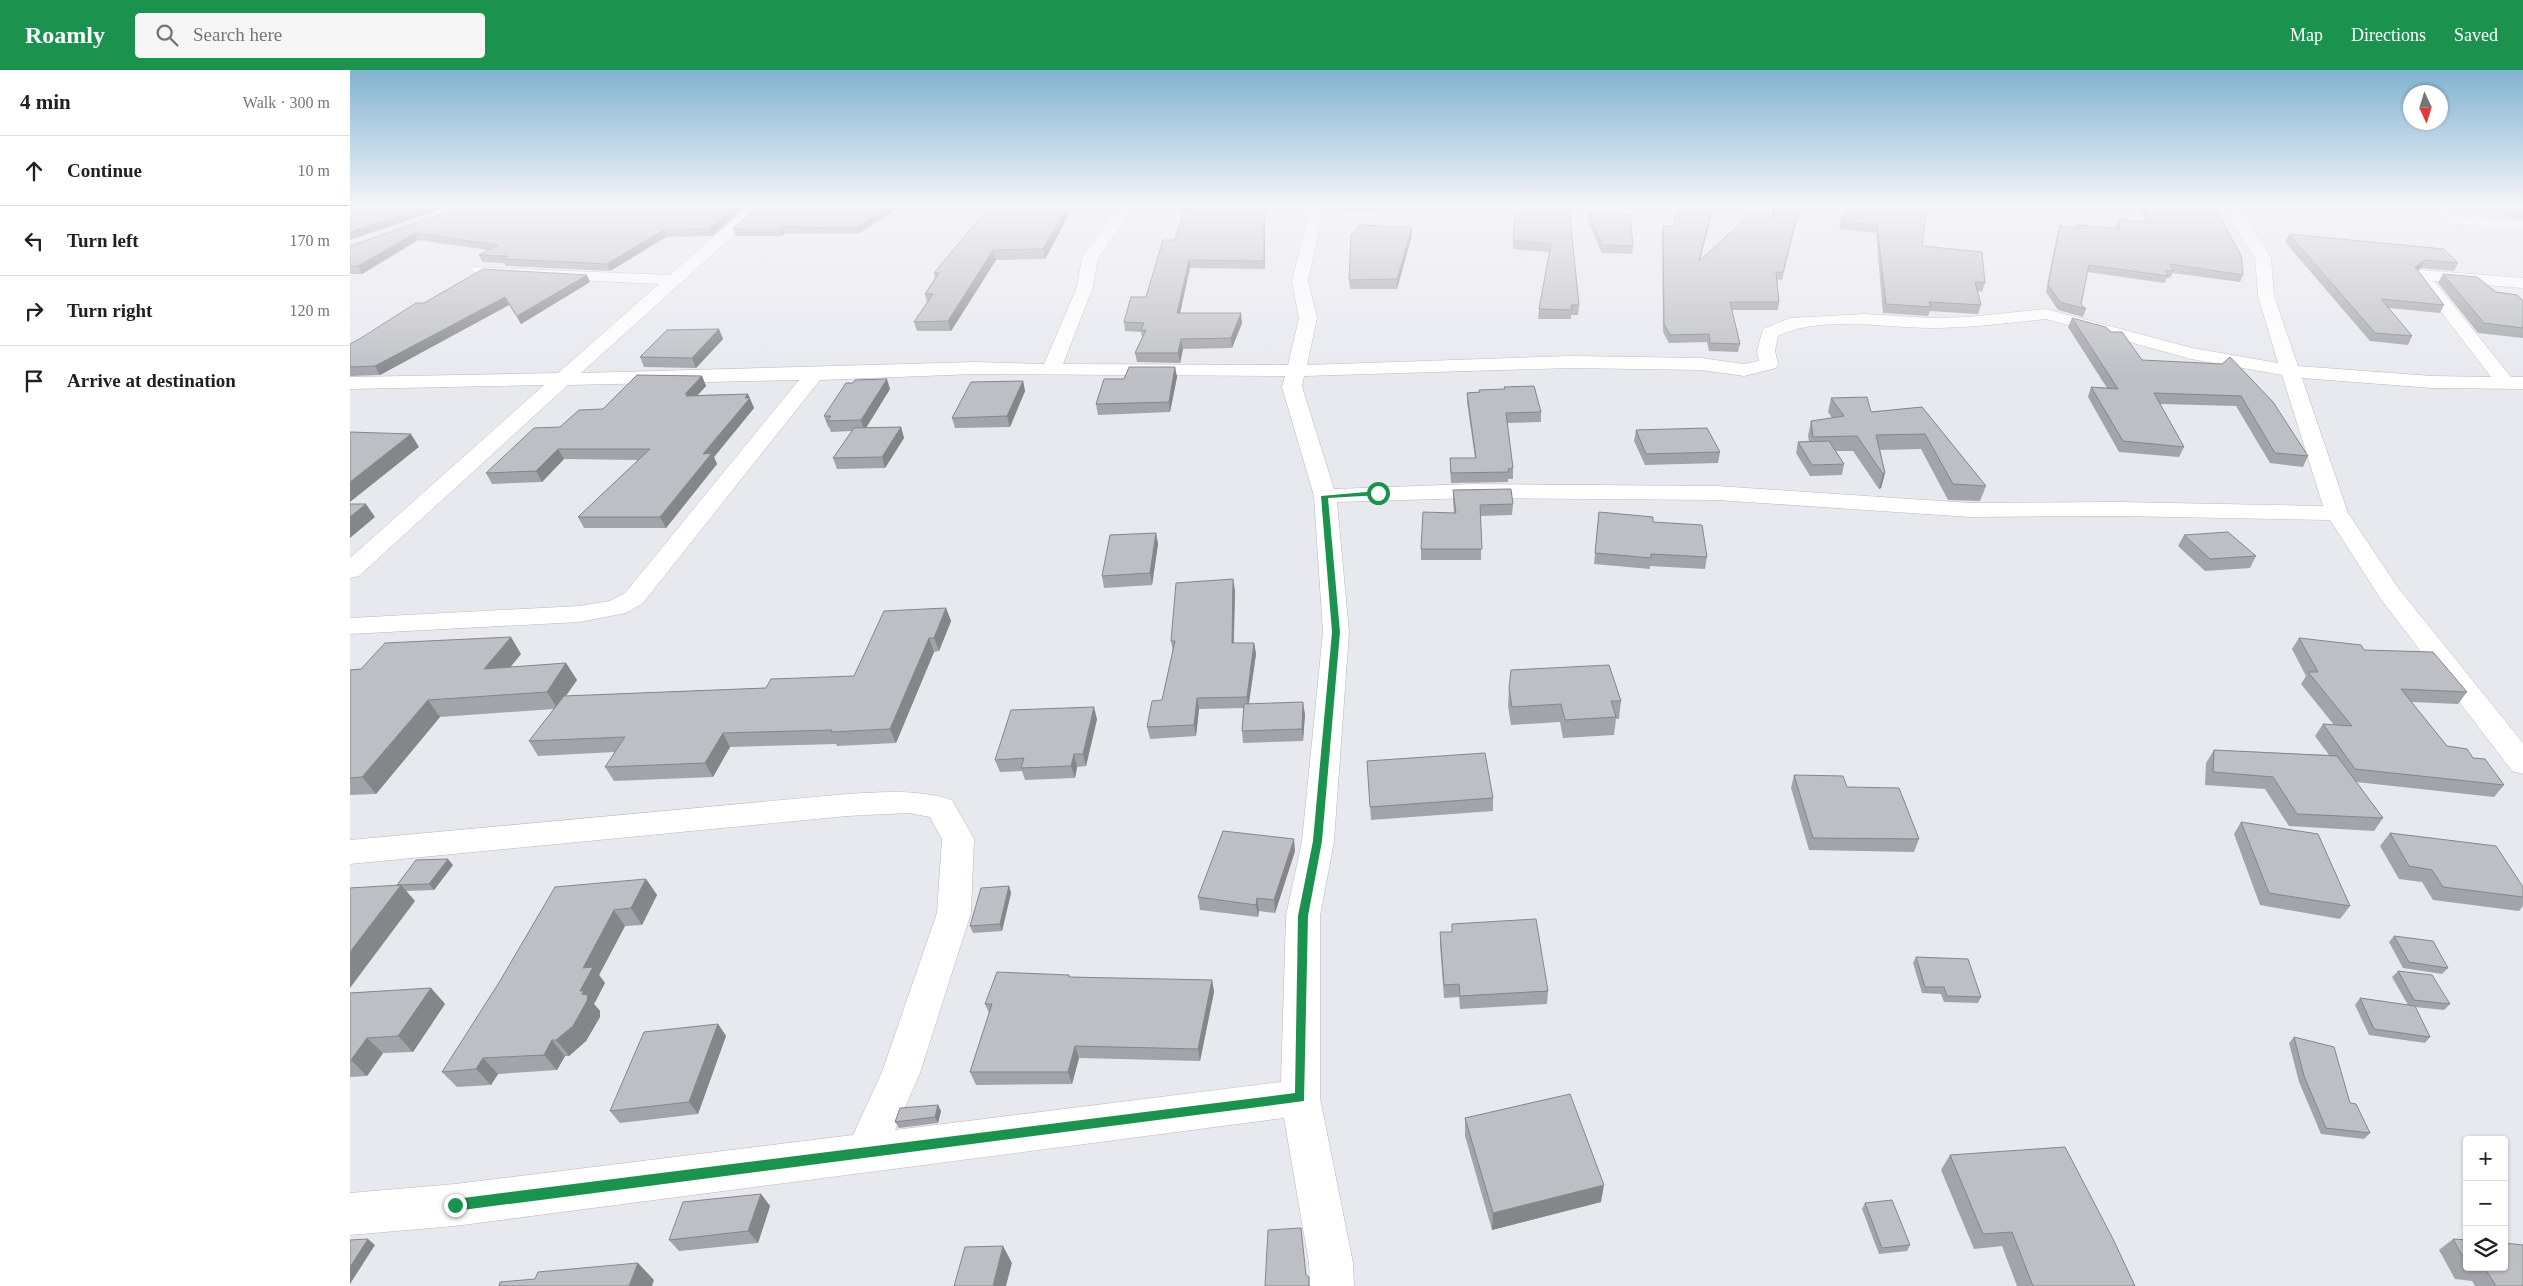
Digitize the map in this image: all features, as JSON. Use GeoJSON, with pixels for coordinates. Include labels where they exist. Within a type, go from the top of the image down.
{"type":"FeatureCollection","features":[{"type":"Feature","properties":{"kind":"street"},"geometry":{"type":"LineString","coordinates":[[350,571],[693,264]]}},
{"type":"Feature","properties":{"kind":"street"},"geometry":{"type":"LineString","coordinates":[[1051,370],[1085,287],[1089,264]]}},
{"type":"Feature","properties":{"kind":"street"},"geometry":{"type":"LineString","coordinates":[[1304,264],[1300,281],[1308,318],[1292,387],[1325,496],[1336,632],[1318,841],[1303,916],[1300,1098],[1331,1263],[1332,1286]]}},
{"type":"Feature","properties":{"kind":"street"},"geometry":{"type":"LineString","coordinates":[[2263,264],[2266,296],[2337,513],[2389,594],[2523,764]]}},
{"type":"Feature","properties":{"kind":"street"},"geometry":{"type":"LineString","coordinates":[[479,270],[675,280]]}},
{"type":"Feature","properties":{"kind":"street"},"geometry":{"type":"LineString","coordinates":[[2515,383],[2421,275],[2523,284]]}},
{"type":"Feature","properties":{"kind":"street"},"geometry":{"type":"LineString","coordinates":[[350,383],[814,374],[975,368],[1297,371],[1570,362],[1701,364],[1744,370],[1769,364],[1766,351],[1769,333],[1790,323],[1865,319],[1930,323],[1967,322],[2046,314],[2173,348],[2292,371],[2432,382],[2515,383]]}},
{"type":"Feature","properties":{"kind":"street"},"geometry":{"type":"LineString","coordinates":[[350,626],[579,614],[617,608],[634,598],[814,374]]}},
{"type":"Feature","properties":{"kind":"street"},"geometry":{"type":"LineString","coordinates":[[1325,496],[1472,491],[1717,493],[1970,510],[2119,508],[2337,513]]}},
{"type":"Feature","properties":{"kind":"street"},"geometry":{"type":"LineString","coordinates":[[350,852],[846,805],[909,802],[942,808],[958,839],[954,913],[901,1073],[865,1153]]}},
{"type":"Feature","properties":{"kind":"street"},"geometry":{"type":"LineString","coordinates":[[350,1214],[455,1205],[1300,1098]]}},
{"type":"Feature","properties":{"kind":"building"},"geometry":{"type":"Polygon","coordinates":[[[350,264],[362,264],[358,266],[350,266],[350,264]]]}},
{"type":"Feature","properties":{"kind":"building"},"geometry":{"type":"Polygon","coordinates":[[[942,264],[984,264],[948,321],[914,322],[933,294],[925,294],[939,273],[934,273],[942,264]]]}},
{"type":"Feature","properties":{"kind":"building"},"geometry":{"type":"Polygon","coordinates":[[[1156,264],[1188,264],[1177,313],[1241,313],[1231,338],[1181,339],[1178,353],[1135,353],[1146,330],[1141,330],[1144,323],[1124,322],[1131,297],[1146,297],[1156,264]]]}},
{"type":"Feature","properties":{"kind":"building"},"geometry":{"type":"Polygon","coordinates":[[[1350,264],[1401,264],[1397,279],[1349,280],[1350,264]]]}},
{"type":"Feature","properties":{"kind":"building"},"geometry":{"type":"Polygon","coordinates":[[[1547,264],[1575,264],[1579,305],[1571,305],[1572,310],[1539,309],[1547,264]]]}},
{"type":"Feature","properties":{"kind":"building"},"geometry":{"type":"Polygon","coordinates":[[[1663,264],[1785,264],[1783,272],[1776,272],[1779,302],[1730,302],[1740,344],[1710,343],[1709,334],[1670,335],[1664,324],[1663,264]]]}},
{"type":"Feature","properties":{"kind":"building"},"geometry":{"type":"Polygon","coordinates":[[[1881,264],[1983,264],[1985,283],[1975,282],[1981,305],[1929,302],[1931,307],[1886,304],[1881,264]]]}},
{"type":"Feature","properties":{"kind":"building"},"geometry":{"type":"Polygon","coordinates":[[[2052,264],[2242,264],[2243,275],[2170,264],[2173,271],[2165,270],[2168,276],[2089,265],[2081,304],[2086,309],[2060,302],[2048,285],[2052,264]]]}},
{"type":"Feature","properties":{"kind":"building"},"geometry":{"type":"Polygon","coordinates":[[[2315,264],[2420,264],[2415,267],[2444,305],[2381,299],[2412,336],[2375,333],[2315,264]]]}},
{"type":"Feature","properties":{"kind":"building"},"geometry":{"type":"Polygon","coordinates":[[[483,269],[587,275],[517,316],[505,297],[375,366],[350,367],[350,344],[416,303],[424,303],[483,269]]]}},
{"type":"Feature","properties":{"kind":"building"},"geometry":{"type":"Polygon","coordinates":[[[2443,274],[2477,277],[2496,292],[2517,295],[2523,301],[2523,328],[2484,323],[2443,274]]]}},
{"type":"Feature","properties":{"kind":"building"},"geometry":{"type":"Polygon","coordinates":[[[2072,318],[2106,327],[2111,332],[2122,332],[2142,360],[2222,364],[2230,357],[2273,402],[2308,456],[2275,453],[2241,396],[2154,393],[2184,447],[2123,441],[2091,387],[2118,389],[2072,318]]]}},
{"type":"Feature","properties":{"kind":"building"},"geometry":{"type":"Polygon","coordinates":[[[719,329],[692,358],[640,357],[667,330],[719,329]]]}},
{"type":"Feature","properties":{"kind":"building"},"geometry":{"type":"Polygon","coordinates":[[[1129,367],[1175,367],[1169,402],[1096,404],[1104,379],[1124,379],[1129,367]]]}},
{"type":"Feature","properties":{"kind":"building"},"geometry":{"type":"Polygon","coordinates":[[[637,375],[702,376],[685,394],[688,394],[686,396],[748,394],[745,398],[750,398],[703,454],[712,453],[660,517],[578,517],[650,449],[558,449],[536,471],[486,473],[534,428],[560,427],[579,410],[603,409],[637,375]]]}},
{"type":"Feature","properties":{"kind":"building"},"geometry":{"type":"Polygon","coordinates":[[[887,379],[861,420],[827,421],[831,416],[824,416],[846,383],[853,383],[855,380],[887,379]]]}},
{"type":"Feature","properties":{"kind":"building"},"geometry":{"type":"Polygon","coordinates":[[[1023,381],[1007,416],[952,418],[971,382],[1023,381]]]}},
{"type":"Feature","properties":{"kind":"building"},"geometry":{"type":"Polygon","coordinates":[[[1534,386],[1541,412],[1506,413],[1513,468],[1508,469],[1509,472],[1451,473],[1450,458],[1476,458],[1467,393],[1480,392],[1479,390],[1505,389],[1504,387],[1534,386]]]}},
{"type":"Feature","properties":{"kind":"building"},"geometry":{"type":"Polygon","coordinates":[[[1867,397],[1871,412],[1922,407],[1986,486],[1953,484],[1925,434],[1876,435],[1885,473],[1883,474],[1857,436],[1813,437],[1811,421],[1844,416],[1831,398],[1867,397]]]}},
{"type":"Feature","properties":{"kind":"building"},"geometry":{"type":"Polygon","coordinates":[[[901,427],[882,457],[833,458],[854,428],[901,427]]]}},
{"type":"Feature","properties":{"kind":"building"},"geometry":{"type":"Polygon","coordinates":[[[1707,428],[1720,452],[1646,454],[1636,430],[1707,428]]]}},
{"type":"Feature","properties":{"kind":"building"},"geometry":{"type":"Polygon","coordinates":[[[350,432],[411,434],[350,482],[350,432]]]}},
{"type":"Feature","properties":{"kind":"building"},"geometry":{"type":"Polygon","coordinates":[[[1829,441],[1844,464],[1812,465],[1798,442],[1829,441]]]}},
{"type":"Feature","properties":{"kind":"building"},"geometry":{"type":"Polygon","coordinates":[[[1511,489],[1513,504],[1480,505],[1482,549],[1421,549],[1423,512],[1456,513],[1453,490],[1511,489]]]}},
{"type":"Feature","properties":{"kind":"building"},"geometry":{"type":"Polygon","coordinates":[[[350,504],[366,504],[350,517],[350,504]]]}},
{"type":"Feature","properties":{"kind":"building"},"geometry":{"type":"Polygon","coordinates":[[[1599,512],[1653,517],[1653,522],[1702,525],[1707,557],[1651,554],[1651,558],[1595,553],[1599,512]]]}},
{"type":"Feature","properties":{"kind":"building"},"geometry":{"type":"Polygon","coordinates":[[[2228,532],[2256,556],[2210,559],[2184,535],[2228,532]]]}},
{"type":"Feature","properties":{"kind":"building"},"geometry":{"type":"Polygon","coordinates":[[[1156,533],[1150,573],[1102,576],[1110,535],[1156,533]]]}},
{"type":"Feature","properties":{"kind":"building"},"geometry":{"type":"Polygon","coordinates":[[[1233,579],[1232,643],[1254,643],[1247,697],[1197,698],[1194,725],[1147,727],[1152,701],[1162,700],[1175,641],[1171,641],[1176,583],[1233,579]]]}},
{"type":"Feature","properties":{"kind":"building"},"geometry":{"type":"Polygon","coordinates":[[[946,608],[934,638],[929,638],[890,729],[831,732],[832,730],[723,733],[705,763],[605,767],[625,737],[529,741],[564,696],[766,688],[771,679],[854,676],[884,611],[946,608]]]}},
{"type":"Feature","properties":{"kind":"building"},"geometry":{"type":"Polygon","coordinates":[[[511,637],[484,669],[566,663],[547,692],[428,700],[362,777],[350,778],[350,670],[361,669],[385,643],[511,637]]]}},
{"type":"Feature","properties":{"kind":"building"},"geometry":{"type":"Polygon","coordinates":[[[2299,638],[2361,645],[2364,650],[2433,652],[2467,692],[2401,689],[2447,746],[2467,749],[2473,758],[2485,759],[2504,785],[2355,769],[2323,724],[2352,726],[2308,672],[2318,672],[2299,638]]]}},
{"type":"Feature","properties":{"kind":"building"},"geometry":{"type":"Polygon","coordinates":[[[1609,665],[1621,701],[1611,701],[1616,717],[1565,720],[1561,704],[1512,707],[1509,688],[1511,670],[1609,665]]]}},
{"type":"Feature","properties":{"kind":"building"},"geometry":{"type":"Polygon","coordinates":[[[1303,702],[1302,729],[1242,731],[1244,704],[1303,702]]]}},
{"type":"Feature","properties":{"kind":"building"},"geometry":{"type":"Polygon","coordinates":[[[1094,707],[1083,754],[1074,754],[1071,766],[1021,768],[1024,758],[995,760],[1011,710],[1094,707]]]}},
{"type":"Feature","properties":{"kind":"building"},"geometry":{"type":"Polygon","coordinates":[[[2214,750],[2337,756],[2383,818],[2297,814],[2273,777],[2213,772],[2214,750]]]}},
{"type":"Feature","properties":{"kind":"building"},"geometry":{"type":"Polygon","coordinates":[[[1485,753],[1493,798],[1370,807],[1367,761],[1485,753]]]}},
{"type":"Feature","properties":{"kind":"building"},"geometry":{"type":"Polygon","coordinates":[[[1794,775],[1843,776],[1847,787],[1899,788],[1919,839],[1813,838],[1794,775]]]}},
{"type":"Feature","properties":{"kind":"building"},"geometry":{"type":"Polygon","coordinates":[[[2241,822],[2318,834],[2350,906],[2269,893],[2241,822]]]}},
{"type":"Feature","properties":{"kind":"building"},"geometry":{"type":"Polygon","coordinates":[[[1223,831],[1294,839],[1274,900],[1257,898],[1256,905],[1198,897],[1223,831]]]}},
{"type":"Feature","properties":{"kind":"building"},"geometry":{"type":"Polygon","coordinates":[[[2390,833],[2496,846],[2523,887],[2523,897],[2443,887],[2432,870],[2409,866],[2390,833]]]}},
{"type":"Feature","properties":{"kind":"building"},"geometry":{"type":"Polygon","coordinates":[[[448,859],[429,884],[397,885],[416,860],[448,859]]]}},
{"type":"Feature","properties":{"kind":"building"},"geometry":{"type":"Polygon","coordinates":[[[646,879],[631,908],[614,910],[583,968],[593,967],[580,991],[584,991],[582,994],[588,995],[587,1001],[573,1026],[556,1040],[552,1040],[544,1055],[483,1058],[476,1069],[442,1072],[500,981],[555,887],[646,879]]]}},
{"type":"Feature","properties":{"kind":"building"},"geometry":{"type":"Polygon","coordinates":[[[401,885],[350,952],[350,888],[401,885]]]}},
{"type":"Feature","properties":{"kind":"building"},"geometry":{"type":"Polygon","coordinates":[[[1009,886],[1000,924],[970,926],[981,888],[1009,886]]]}},
{"type":"Feature","properties":{"kind":"building"},"geometry":{"type":"Polygon","coordinates":[[[1536,919],[1548,991],[1460,996],[1459,984],[1444,985],[1440,932],[1452,932],[1452,924],[1536,919]]]}},
{"type":"Feature","properties":{"kind":"building"},"geometry":{"type":"Polygon","coordinates":[[[2394,936],[2433,941],[2448,968],[2409,962],[2394,936]]]}},
{"type":"Feature","properties":{"kind":"building"},"geometry":{"type":"Polygon","coordinates":[[[1916,957],[1968,959],[1981,997],[1947,996],[1944,987],[1925,987],[1916,957]]]}},
{"type":"Feature","properties":{"kind":"building"},"geometry":{"type":"Polygon","coordinates":[[[2398,971],[2432,975],[2450,1004],[2414,1000],[2398,971]]]}},
{"type":"Feature","properties":{"kind":"building"},"geometry":{"type":"Polygon","coordinates":[[[997,972],[1069,975],[1069,977],[1212,980],[1198,1049],[1075,1046],[1068,1072],[970,1072],[992,1004],[985,1004],[997,972]]]}},
{"type":"Feature","properties":{"kind":"building"},"geometry":{"type":"Polygon","coordinates":[[[431,988],[398,1036],[367,1038],[350,1060],[350,993],[431,988]]]}},
{"type":"Feature","properties":{"kind":"building"},"geometry":{"type":"Polygon","coordinates":[[[2360,998],[2415,1006],[2430,1037],[2374,1029],[2360,998]]]}},
{"type":"Feature","properties":{"kind":"building"},"geometry":{"type":"Polygon","coordinates":[[[718,1024],[689,1102],[610,1111],[644,1032],[718,1024]]]}},
{"type":"Feature","properties":{"kind":"building"},"geometry":{"type":"Polygon","coordinates":[[[2294,1037],[2334,1047],[2350,1103],[2356,1104],[2370,1133],[2326,1128],[2304,1076],[2294,1037]]]}},
{"type":"Feature","properties":{"kind":"building"},"geometry":{"type":"Polygon","coordinates":[[[1570,1094],[1604,1185],[1493,1213],[1465,1118],[1570,1094]]]}},
{"type":"Feature","properties":{"kind":"building"},"geometry":{"type":"Polygon","coordinates":[[[938,1105],[935,1117],[895,1122],[900,1108],[938,1105]]]}},
{"type":"Feature","properties":{"kind":"building"},"geometry":{"type":"Polygon","coordinates":[[[2065,1147],[2135,1286],[2033,1286],[2012,1232],[1983,1234],[1950,1155],[2065,1147]]]}},
{"type":"Feature","properties":{"kind":"building"},"geometry":{"type":"Polygon","coordinates":[[[761,1194],[748,1231],[669,1240],[683,1202],[761,1194]]]}},
{"type":"Feature","properties":{"kind":"building"},"geometry":{"type":"Polygon","coordinates":[[[1892,1200],[1910,1245],[1882,1248],[1865,1203],[1892,1200]]]}},
{"type":"Feature","properties":{"kind":"building"},"geometry":{"type":"Polygon","coordinates":[[[1301,1228],[1309,1286],[1265,1286],[1268,1230],[1301,1228]]]}},
{"type":"Feature","properties":{"kind":"building"},"geometry":{"type":"Polygon","coordinates":[[[368,1239],[350,1267],[350,1240],[368,1239]]]}},
{"type":"Feature","properties":{"kind":"building"},"geometry":{"type":"Polygon","coordinates":[[[2453,1239],[2463,1240],[2463,1257],[2453,1239]]]}},
{"type":"Feature","properties":{"kind":"building"},"geometry":{"type":"Polygon","coordinates":[[[2508,1243],[2523,1245],[2523,1286],[2496,1286],[2487,1271],[2508,1271],[2508,1243]]]}},
{"type":"Feature","properties":{"kind":"building"},"geometry":{"type":"Polygon","coordinates":[[[1003,1246],[993,1286],[954,1286],[965,1247],[1003,1246]]]}},
{"type":"Feature","properties":{"kind":"building"},"geometry":{"type":"Polygon","coordinates":[[[638,1263],[629,1286],[499,1286],[500,1282],[535,1279],[538,1272],[638,1263]]]}},
{"type":"Feature","properties":{"kind":"route"},"geometry":{"type":"LineString","coordinates":[[455,1205],[1300,1098],[1303,916],[1318,841],[1336,632],[1325,496],[1378,493]]}}]}
